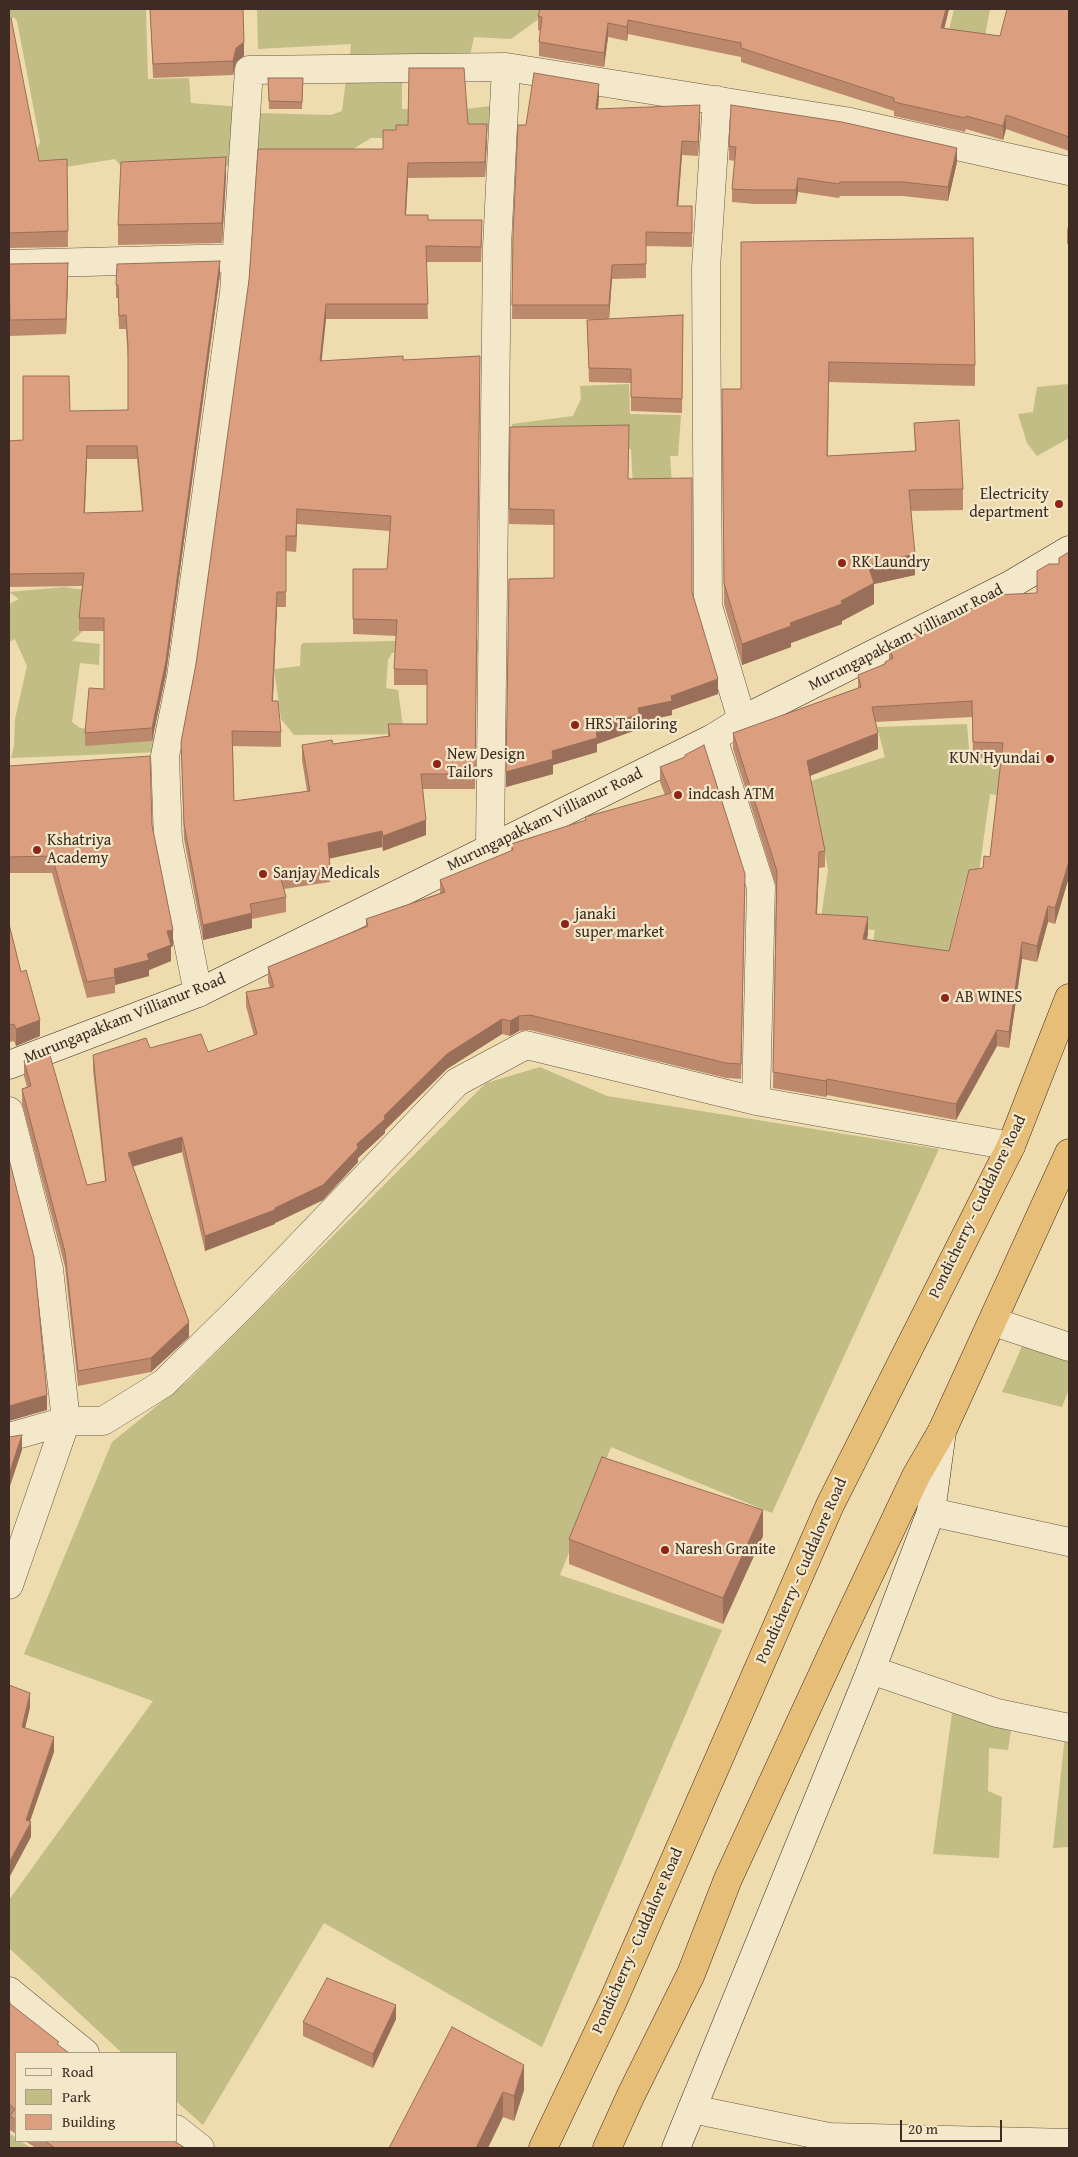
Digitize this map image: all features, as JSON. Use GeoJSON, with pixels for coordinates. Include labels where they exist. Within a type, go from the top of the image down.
{"type":"FeatureCollection","features":[{"type":"Feature","properties":{"kind":"highway","name":"Pondicherry - Cuddalore Road"},"geometry":{"type":"LineString","coordinates":[[543,2148],[613,2001],[830,1505],[1011,1146],[1069,998]]}},
{"type":"Feature","properties":{"kind":"highway"},"geometry":{"type":"LineString","coordinates":[[607,2148],[691,1974],[728,1879],[836,1643],[916,1476],[942,1431],[994,1322],[1069,1156]]}},
{"type":"Feature","properties":{"kind":"street"},"geometry":{"type":"LineString","coordinates":[[490,847],[497,248],[506,67]]}},
{"type":"Feature","properties":{"kind":"street"},"geometry":{"type":"LineString","coordinates":[[198,993],[168,841],[165,756],[181,677],[234,293],[249,70],[506,67],[846,120],[1069,171]]}},
{"type":"Feature","properties":{"kind":"street"},"geometry":{"type":"LineString","coordinates":[[717,100],[706,268],[708,606],[742,720]]}},
{"type":"Feature","properties":{"kind":"street"},"geometry":{"type":"LineString","coordinates":[[9,264],[237,258]]}},
{"type":"Feature","properties":{"kind":"street","name":"Murungapakkam Villianur Road"},"geometry":{"type":"LineString","coordinates":[[9,1065],[198,993],[713,738],[742,720],[1010,585],[1069,550]]}},
{"type":"Feature","properties":{"kind":"street"},"geometry":{"type":"LineString","coordinates":[[713,738],[761,887],[756,1101]]}},
{"type":"Feature","properties":{"kind":"street"},"geometry":{"type":"LineString","coordinates":[[137,758],[165,756]]}},
{"type":"Feature","properties":{"kind":"street"},"geometry":{"type":"LineString","coordinates":[[9,1437],[66,1422],[103,1422],[164,1383],[246,1302],[457,1082],[526,1045],[756,1101],[1011,1146]]}},
{"type":"Feature","properties":{"kind":"street"},"geometry":{"type":"LineString","coordinates":[[9,1111],[49,1270],[66,1422],[9,1586]]}},
{"type":"Feature","properties":{"kind":"street"},"geometry":{"type":"LineString","coordinates":[[994,1322],[1069,1347]]}},
{"type":"Feature","properties":{"kind":"street"},"geometry":{"type":"LineString","coordinates":[[676,2148],[871,1670],[931,1512],[942,1431]]}},
{"type":"Feature","properties":{"kind":"street"},"geometry":{"type":"LineString","coordinates":[[931,1512],[1069,1542]]}},
{"type":"Feature","properties":{"kind":"street"},"geometry":{"type":"LineString","coordinates":[[871,1670],[997,1713],[1069,1728]]}},
{"type":"Feature","properties":{"kind":"street"},"geometry":{"type":"LineString","coordinates":[[9,1991],[84,2052]]}},
{"type":"Feature","properties":{"kind":"street"},"geometry":{"type":"LineString","coordinates":[[692,2109],[829,2137],[1069,2143]]}},
{"type":"Feature","properties":{"kind":"street"},"geometry":{"type":"LineString","coordinates":[[178,2130],[200,2148]]}},
{"type":"Feature","properties":{"kind":"green space"},"geometry":{"type":"Polygon","coordinates":[[[9,9],[146,9],[148,79],[189,78],[191,103],[240,107],[241,151],[219,175],[130,177],[115,159],[35,172],[34,157],[40,142],[17,21],[14,17],[9,21],[9,9]]]}},
{"type":"Feature","properties":{"kind":"green space"},"geometry":{"type":"Polygon","coordinates":[[[257,9],[542,9],[540,18],[511,39],[474,37],[470,56],[349,68],[351,44],[258,49],[257,9]]]}},
{"type":"Feature","properties":{"kind":"green space"},"geometry":{"type":"Polygon","coordinates":[[[954,9],[990,9],[984,41],[948,35],[954,9]]]}},
{"type":"Feature","properties":{"kind":"green space"},"geometry":{"type":"Polygon","coordinates":[[[347,72],[402,72],[402,109],[447,111],[491,106],[487,138],[371,138],[335,160],[247,158],[255,113],[331,115],[342,111],[347,72]]]}},
{"type":"Feature","properties":{"kind":"green space"},"geometry":{"type":"Polygon","coordinates":[[[629,384],[630,414],[681,415],[678,456],[670,456],[672,486],[633,488],[631,449],[513,444],[512,424],[573,416],[581,399],[580,386],[629,384]]]}},
{"type":"Feature","properties":{"kind":"green space"},"geometry":{"type":"Polygon","coordinates":[[[1069,384],[1069,438],[1037,456],[1027,443],[1018,414],[1033,412],[1037,387],[1069,384]]]}},
{"type":"Feature","properties":{"kind":"green space"},"geometry":{"type":"Polygon","coordinates":[[[64,587],[93,591],[100,615],[72,641],[100,644],[99,665],[80,663],[72,722],[80,728],[153,734],[161,752],[11,758],[14,746],[15,719],[27,666],[15,639],[9,642],[9,604],[19,599],[9,592],[64,587]]]}},
{"type":"Feature","properties":{"kind":"green space"},"geometry":{"type":"Polygon","coordinates":[[[480,639],[482,653],[392,653],[388,660],[386,688],[398,690],[404,734],[294,735],[281,719],[274,669],[300,666],[301,645],[303,643],[480,639]]]}},
{"type":"Feature","properties":{"kind":"green space"},"geometry":{"type":"Polygon","coordinates":[[[967,724],[970,761],[1025,765],[1024,798],[990,794],[978,879],[965,882],[946,962],[871,952],[875,930],[820,925],[828,870],[811,781],[885,757],[877,727],[967,724]]]}},
{"type":"Feature","properties":{"kind":"green space"},"geometry":{"type":"Polygon","coordinates":[[[540,1067],[607,1096],[939,1149],[772,1513],[611,1447],[560,1575],[722,1630],[542,2047],[324,1923],[203,2125],[178,2103],[178,2052],[121,2052],[9,1948],[9,1900],[153,1701],[24,1654],[112,1442],[189,1380],[486,1083],[540,1067]]]}},
{"type":"Feature","properties":{"kind":"green space"},"geometry":{"type":"Polygon","coordinates":[[[1024,1342],[1069,1356],[1069,1389],[1062,1407],[1002,1392],[1024,1342]]]}},
{"type":"Feature","properties":{"kind":"green space"},"geometry":{"type":"Polygon","coordinates":[[[953,1706],[1012,1724],[1008,1750],[989,1748],[988,1791],[1002,1797],[999,1858],[933,1854],[953,1706]]]}},
{"type":"Feature","properties":{"kind":"green space"},"geometry":{"type":"Polygon","coordinates":[[[1065,1736],[1069,1737],[1069,1847],[1053,1848],[1065,1736]]]}},
{"type":"Feature","properties":{"kind":"green space"},"geometry":{"type":"Polygon","coordinates":[[[9,2133],[15,2137],[15,2142],[22,2142],[31,2148],[9,2148],[9,2133]]]}},
{"type":"Feature","properties":{"kind":"building"},"geometry":{"type":"Polygon","coordinates":[[[150,9],[243,9],[244,42],[236,48],[233,61],[153,64],[150,9]]]}},
{"type":"Feature","properties":{"kind":"building"},"geometry":{"type":"Polygon","coordinates":[[[540,9],[946,9],[941,28],[1000,36],[1007,9],[1069,9],[1069,137],[1006,115],[1003,126],[966,116],[965,118],[894,102],[894,98],[741,48],[741,43],[628,20],[627,27],[608,23],[604,53],[539,42],[542,17],[538,16],[540,9]]]}},
{"type":"Feature","properties":{"kind":"building"},"geometry":{"type":"Polygon","coordinates":[[[9,18],[11,18],[39,161],[67,159],[68,231],[9,233],[9,18]]]}},
{"type":"Feature","properties":{"kind":"building"},"geometry":{"type":"Polygon","coordinates":[[[409,68],[464,68],[468,124],[487,124],[485,162],[408,163],[405,215],[428,215],[428,220],[482,220],[481,247],[426,246],[428,304],[326,304],[320,361],[403,356],[403,360],[480,356],[475,774],[421,774],[426,820],[383,836],[382,831],[328,843],[330,867],[280,875],[286,897],[250,904],[252,913],[203,925],[184,824],[181,742],[196,664],[249,280],[258,149],[383,149],[383,130],[396,130],[396,125],[408,125],[409,68]],[[297,509],[296,536],[286,536],[286,592],[277,592],[272,701],[278,701],[281,732],[232,731],[234,801],[310,791],[302,745],[332,740],[333,744],[390,736],[388,724],[427,724],[427,670],[394,669],[397,620],[353,619],[353,569],[387,569],[391,516],[297,509]]]}},
{"type":"Feature","properties":{"kind":"building"},"geometry":{"type":"Polygon","coordinates":[[[534,73],[599,84],[596,109],[700,105],[698,142],[682,141],[677,206],[692,206],[692,233],[646,232],[646,264],[612,265],[609,305],[512,305],[518,125],[526,125],[534,73]]]}},
{"type":"Feature","properties":{"kind":"building"},"geometry":{"type":"Polygon","coordinates":[[[268,78],[303,78],[302,102],[269,101],[268,78]]]}},
{"type":"Feature","properties":{"kind":"building"},"geometry":{"type":"Polygon","coordinates":[[[731,105],[842,122],[957,148],[948,187],[903,182],[840,182],[839,184],[798,178],[796,190],[732,189],[736,147],[729,146],[731,105]]]}},
{"type":"Feature","properties":{"kind":"building"},"geometry":{"type":"Polygon","coordinates":[[[226,157],[222,223],[118,225],[121,162],[226,157]]]}},
{"type":"Feature","properties":{"kind":"building"},"geometry":{"type":"Polygon","coordinates":[[[973,238],[975,365],[829,362],[827,456],[916,451],[914,423],[959,420],[963,489],[909,490],[915,554],[868,565],[874,583],[841,601],[842,604],[790,623],[791,626],[742,644],[724,583],[722,389],[741,389],[741,242],[973,238]]]}},
{"type":"Feature","properties":{"kind":"building"},"geometry":{"type":"Polygon","coordinates":[[[220,261],[166,661],[152,728],[85,733],[89,688],[104,689],[104,618],[79,618],[84,573],[9,574],[9,441],[23,440],[23,376],[69,376],[70,411],[128,410],[126,315],[119,316],[118,285],[116,285],[117,264],[220,261]],[[87,446],[84,513],[143,511],[137,446],[87,446]]]}},
{"type":"Feature","properties":{"kind":"building"},"geometry":{"type":"Polygon","coordinates":[[[68,263],[66,319],[10,320],[9,264],[68,263]]]}},
{"type":"Feature","properties":{"kind":"building"},"geometry":{"type":"Polygon","coordinates":[[[683,315],[682,399],[631,397],[631,369],[589,368],[587,320],[683,315]]]}},
{"type":"Feature","properties":{"kind":"building"},"geometry":{"type":"Polygon","coordinates":[[[629,425],[628,479],[692,478],[692,592],[718,679],[671,696],[672,701],[638,708],[639,714],[596,729],[597,738],[552,751],[553,759],[506,772],[509,579],[554,578],[554,510],[509,509],[510,427],[629,425]]]}},
{"type":"Feature","properties":{"kind":"building"},"geometry":{"type":"Polygon","coordinates":[[[1069,552],[1069,861],[1055,908],[1048,906],[1037,946],[1022,942],[1009,1032],[997,1030],[956,1104],[827,1079],[826,1081],[773,1072],[777,871],[733,733],[861,687],[858,675],[885,664],[885,662],[893,658],[889,647],[952,616],[978,606],[978,603],[992,595],[1037,593],[1037,571],[1049,564],[1059,564],[1059,558],[1069,552]],[[972,701],[872,707],[878,733],[807,761],[825,851],[819,852],[816,914],[868,917],[863,939],[949,951],[969,870],[983,868],[984,856],[990,857],[1003,743],[973,742],[972,701]]]}},
{"type":"Feature","properties":{"kind":"building"},"geometry":{"type":"Polygon","coordinates":[[[704,745],[745,874],[741,1064],[726,1063],[530,1015],[519,1016],[510,1021],[502,1019],[447,1054],[384,1116],[385,1119],[357,1144],[358,1148],[323,1185],[275,1208],[275,1210],[205,1236],[182,1137],[128,1153],[189,1322],[151,1358],[78,1371],[65,1252],[22,1089],[31,1086],[24,1061],[49,1052],[87,1185],[106,1181],[93,1055],[146,1038],[150,1048],[201,1034],[208,1052],[257,1034],[246,992],[274,987],[268,967],[368,926],[366,919],[445,892],[440,880],[513,850],[511,844],[586,820],[585,817],[671,793],[660,767],[685,757],[685,755],[704,745]]]}},
{"type":"Feature","properties":{"kind":"building"},"geometry":{"type":"Polygon","coordinates":[[[150,756],[152,825],[173,930],[167,931],[171,945],[147,954],[149,960],[114,969],[115,977],[87,982],[52,856],[9,857],[9,766],[150,756]]]}},
{"type":"Feature","properties":{"kind":"building"},"geometry":{"type":"Polygon","coordinates":[[[9,924],[21,972],[26,970],[40,1020],[16,1029],[14,1024],[9,1025],[9,924]]]}},
{"type":"Feature","properties":{"kind":"building"},"geometry":{"type":"Polygon","coordinates":[[[9,1159],[34,1257],[47,1395],[9,1406],[9,1159]]]}},
{"type":"Feature","properties":{"kind":"building"},"geometry":{"type":"Polygon","coordinates":[[[22,1435],[9,1474],[9,1437],[22,1435]]]}},
{"type":"Feature","properties":{"kind":"building","name":"Naresh Granite"},"geometry":{"type":"Polygon","coordinates":[[[602,1457],[763,1510],[723,1598],[569,1539],[602,1457]]]}},
{"type":"Feature","properties":{"kind":"building"},"geometry":{"type":"Polygon","coordinates":[[[9,1685],[30,1693],[22,1727],[54,1737],[26,1820],[31,1822],[9,1863],[9,1685]]]}},
{"type":"Feature","properties":{"kind":"building"},"geometry":{"type":"Polygon","coordinates":[[[327,1978],[396,2005],[373,2054],[303,2022],[327,1978]]]}},
{"type":"Feature","properties":{"kind":"building"},"geometry":{"type":"Polygon","coordinates":[[[9,2003],[59,2042],[57,2044],[68,2052],[15,2052],[15,2109],[9,2104],[9,2003]]]}},
{"type":"Feature","properties":{"kind":"building"},"geometry":{"type":"Polygon","coordinates":[[[452,2027],[524,2065],[514,2096],[503,2092],[476,2148],[389,2148],[452,2027]]]}},
{"type":"Feature","properties":{"kind":"building"},"geometry":{"type":"Polygon","coordinates":[[[15,2109],[15,2119],[10,2116],[15,2109]]]}},
{"type":"Feature","properties":{"kind":"building"},"geometry":{"type":"Polygon","coordinates":[[[46,2142],[176,2142],[185,2148],[55,2148],[46,2142]]]}},
{"type":"Feature","properties":{"kind":"place","name":"Electricity department"},"geometry":{"type":"Point","coordinates":[1059,504]}},
{"type":"Feature","properties":{"kind":"place","name":"RK Laundry"},"geometry":{"type":"Point","coordinates":[842,563]}},
{"type":"Feature","properties":{"kind":"place","name":"HRS Tailoring"},"geometry":{"type":"Point","coordinates":[575,725]}},
{"type":"Feature","properties":{"kind":"place","name":"KUN Hyundai"},"geometry":{"type":"Point","coordinates":[1050,759]}},
{"type":"Feature","properties":{"kind":"place","name":"New Design Tailors"},"geometry":{"type":"Point","coordinates":[437,764]}},
{"type":"Feature","properties":{"kind":"place","name":"indcash ATM"},"geometry":{"type":"Point","coordinates":[678,795]}},
{"type":"Feature","properties":{"kind":"place","name":"Kshatriya Academy"},"geometry":{"type":"Point","coordinates":[37,850]}},
{"type":"Feature","properties":{"kind":"place","name":"Sanjay Medicals"},"geometry":{"type":"Point","coordinates":[263,874]}},
{"type":"Feature","properties":{"kind":"place","name":"janaki super market"},"geometry":{"type":"Point","coordinates":[565,924]}},
{"type":"Feature","properties":{"kind":"place","name":"AB WINES"},"geometry":{"type":"Point","coordinates":[945,998]}},
{"type":"Feature","properties":{"kind":"place","name":"Naresh Granite"},"geometry":{"type":"Point","coordinates":[665,1550]}}]}
